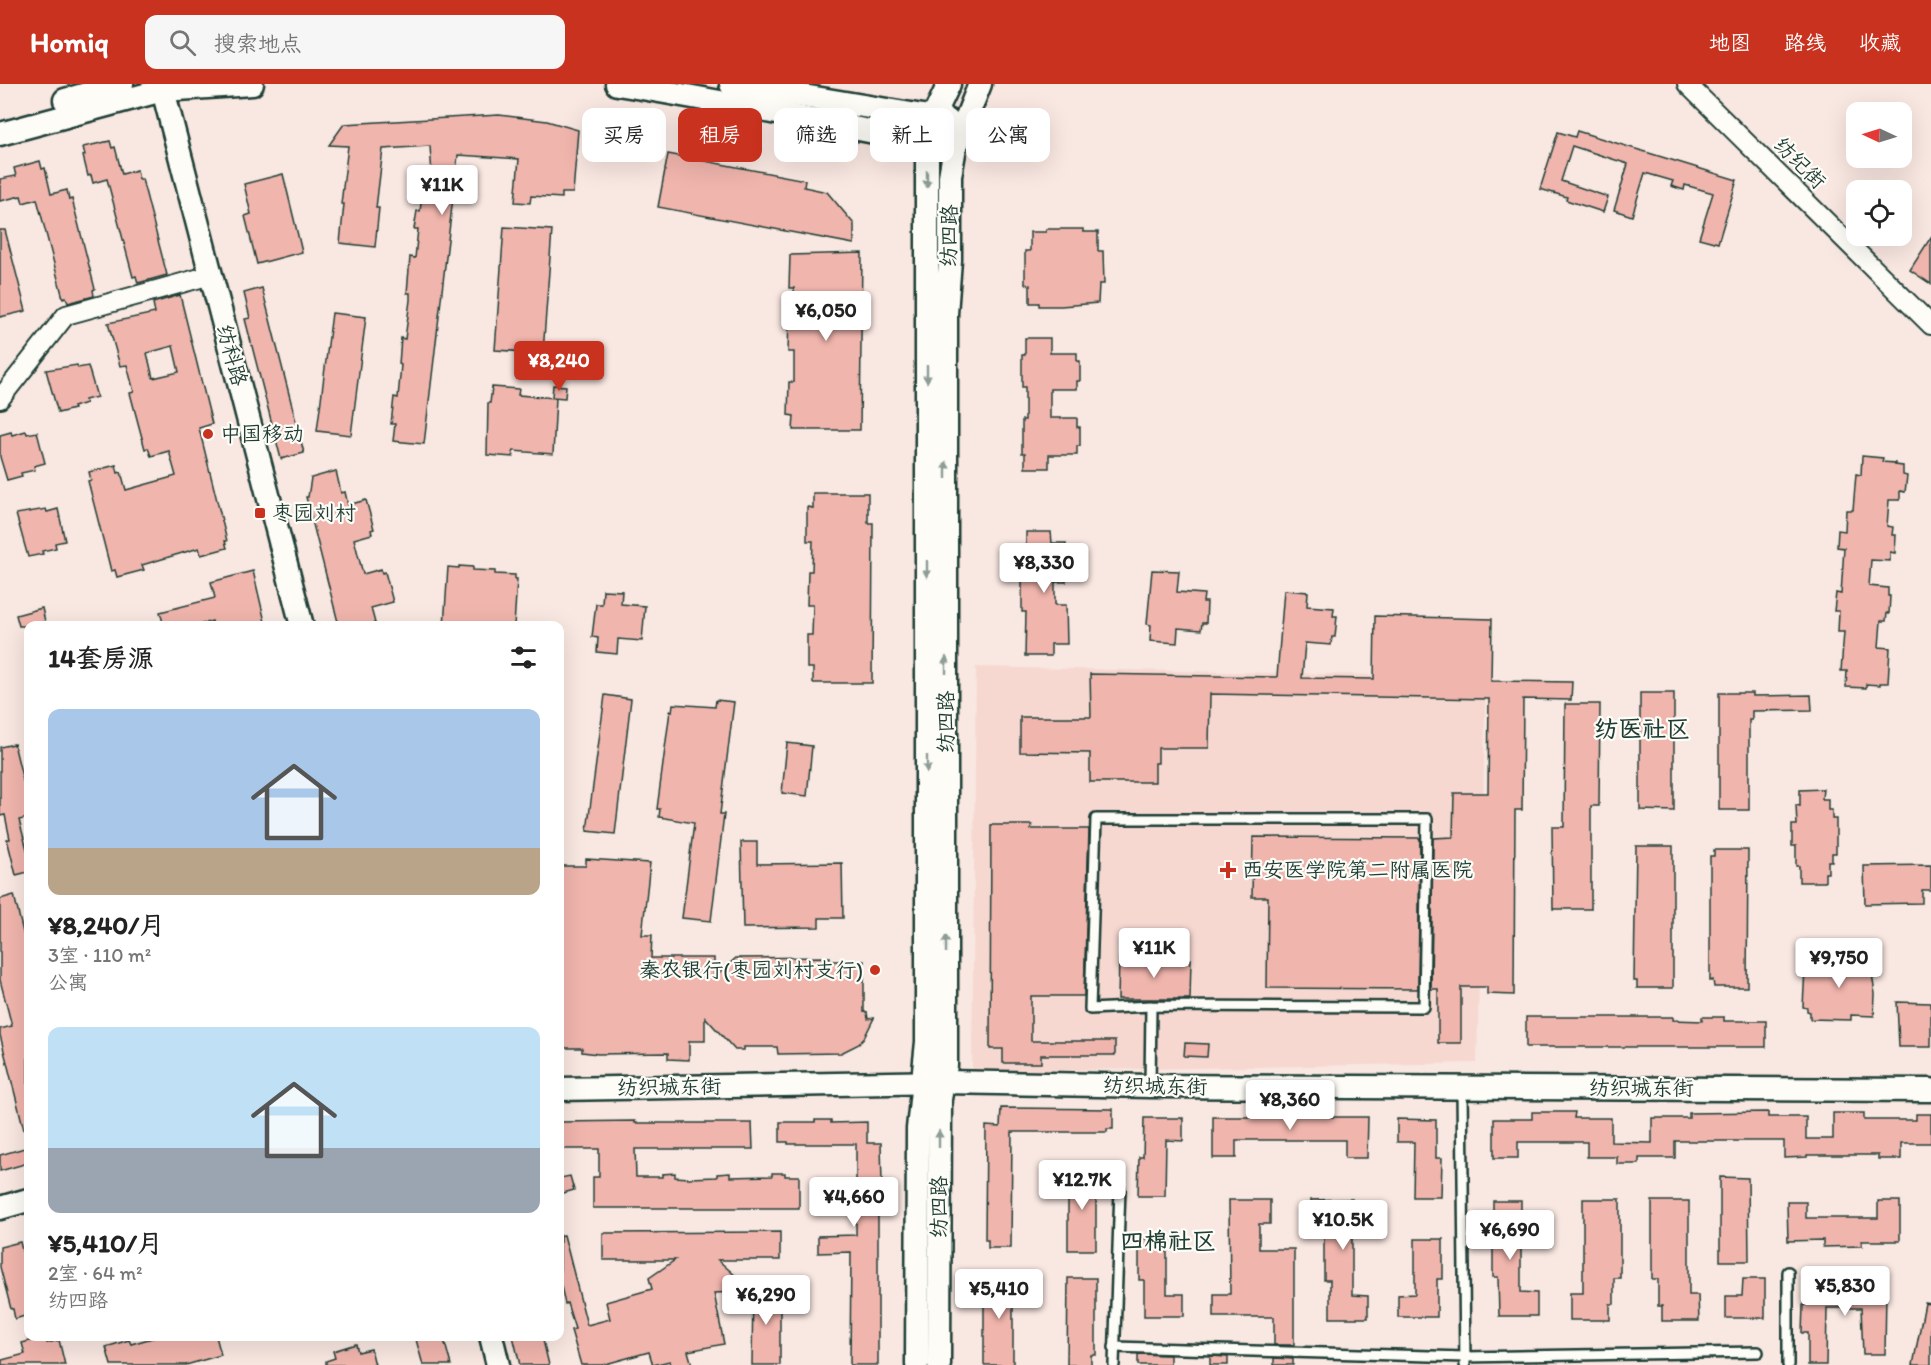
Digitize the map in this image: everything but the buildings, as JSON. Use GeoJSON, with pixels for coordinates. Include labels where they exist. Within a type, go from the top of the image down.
{"type":"FeatureCollection","features":[{"type":"Feature","properties":{"kind":"street"},"geometry":{"type":"LineString","coordinates":[[0,118],[122,84]]}},
{"type":"Feature","properties":{"kind":"street"},"geometry":{"type":"LineString","coordinates":[[0,134],[164,87],[252,84]]}},
{"type":"Feature","properties":{"kind":"street"},"geometry":{"type":"LineString","coordinates":[[617,84],[763,109],[793,117],[870,131]]}},
{"type":"Feature","properties":{"kind":"street"},"geometry":{"type":"LineString","coordinates":[[731,84],[874,108]]}},
{"type":"Feature","properties":{"kind":"street","name":"纺四路"},"geometry":{"type":"LineString","coordinates":[[938,108],[949,84]]}},
{"type":"Feature","properties":{"kind":"street","name":"纺四路"},"geometry":{"type":"LineString","coordinates":[[917,1365],[918,1129],[933,1082],[946,1065],[946,314],[950,260],[950,176],[955,147],[980,84]]}},
{"type":"Feature","properties":{"kind":"street","name":"纺纪街"},"geometry":{"type":"LineString","coordinates":[[1688,84],[1931,326]]}},
{"type":"Feature","properties":{"kind":"street","name":"纺科路"},"geometry":{"type":"LineString","coordinates":[[164,87],[301,621]]}},
{"type":"Feature","properties":{"kind":"street"},"geometry":{"type":"LineString","coordinates":[[954,122],[963,123]]}},
{"type":"Feature","properties":{"kind":"street","name":"纺四路"},"geometry":{"type":"LineString","coordinates":[[927,162],[927,1042],[933,1082],[939,1099],[939,1365]]}},
{"type":"Feature","properties":{"kind":"street"},"geometry":{"type":"LineString","coordinates":[[0,399],[66,315],[211,275]]}},
{"type":"Feature","properties":{"kind":"street","name":"纺织城东街"},"geometry":{"type":"LineString","coordinates":[[564,1089],[933,1082],[1150,1086],[1931,1090]]}},
{"type":"Feature","properties":{"kind":"street"},"geometry":{"type":"LineString","coordinates":[[0,1208],[24,1201]]}},
{"type":"Feature","properties":{"kind":"street"},"geometry":{"type":"LineString","coordinates":[[492,1341],[498,1365]]}},
{"type":"Feature","properties":{"kind":"lane"},"geometry":{"type":"LineString","coordinates":[[1096,819],[1427,819],[1425,1007],[1151,1006],[1090,1009],[1096,819]]}},
{"type":"Feature","properties":{"kind":"lane"},"geometry":{"type":"LineString","coordinates":[[1150,1086],[1151,1006]]}},
{"type":"Feature","properties":{"kind":"lane"},"geometry":{"type":"LineString","coordinates":[[1461,1087],[1465,1361]]}},
{"type":"Feature","properties":{"kind":"lane"},"geometry":{"type":"LineString","coordinates":[[1114,1365],[1120,1189]]}},
{"type":"Feature","properties":{"kind":"lane"},"geometry":{"type":"LineString","coordinates":[[1788,1272],[1788,1365]]}},
{"type":"Feature","properties":{"kind":"lane"},"geometry":{"type":"LineString","coordinates":[[1114,1347],[1465,1361],[1758,1352]]}},
{"type":"Feature","properties":{"kind":"shaded area","name":"西安医学院第二附属医院"},"geometry":{"type":"Polygon","coordinates":[[[976,667],[1486,677],[1477,1063],[972,1072],[976,667]]]}},
{"type":"Feature","properties":{"kind":"place","name":"中国移动"},"geometry":{"type":"Point","coordinates":[208,434]}},
{"type":"Feature","properties":{"kind":"place","name":"枣园刘村"},"geometry":{"type":"Point","coordinates":[260,513]}},
{"type":"Feature","properties":{"kind":"place","name":"西安医学院第二附属医院"},"geometry":{"type":"Point","coordinates":[1228,870]}},
{"type":"Feature","properties":{"kind":"place","name":"秦农银行(枣园刘村支行)"},"geometry":{"type":"Point","coordinates":[875,970]}},
{"type":"Feature","properties":{"kind":"district","name":"纺医社区"},"geometry":{"type":"Point","coordinates":[1642,729]}},
{"type":"Feature","properties":{"kind":"district","name":"四棉社区"},"geometry":{"type":"Point","coordinates":[1168,1241]}}]}
